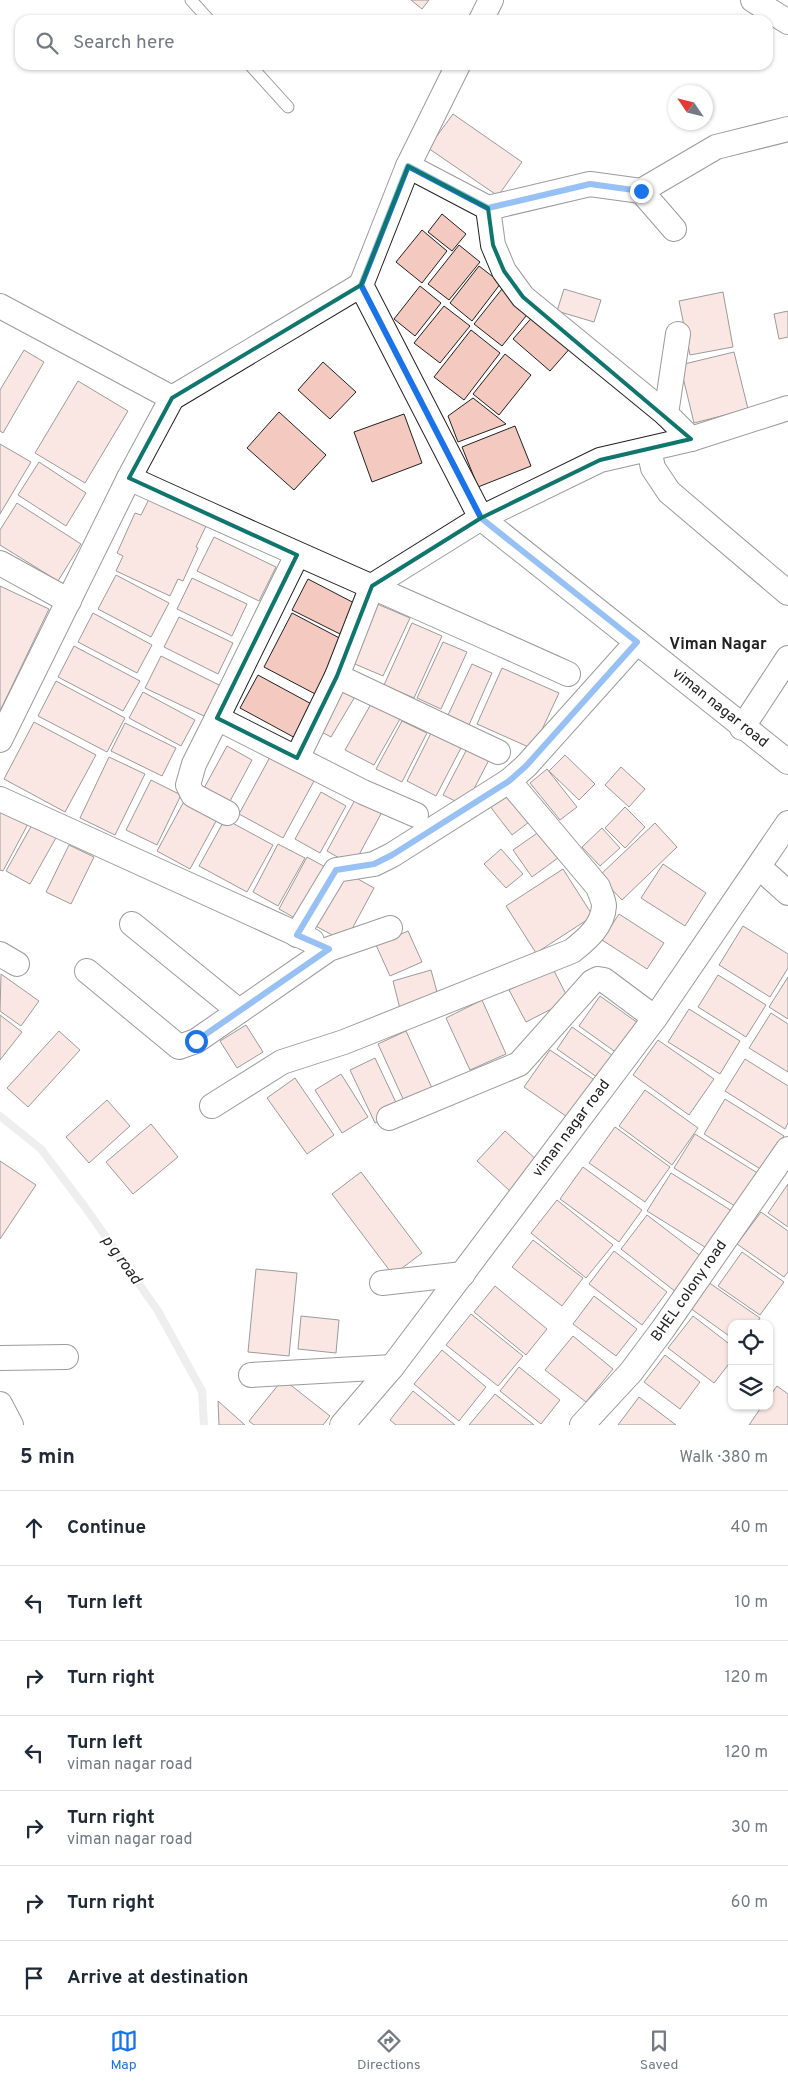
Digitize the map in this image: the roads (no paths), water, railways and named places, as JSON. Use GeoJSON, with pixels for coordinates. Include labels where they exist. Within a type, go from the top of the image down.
{"type":"FeatureCollection","features":[{"type":"Feature","properties":{"kind":"street"},"geometry":{"type":"LineString","coordinates":[[484,15],[491,0]]}},
{"type":"Feature","properties":{"kind":"street"},"geometry":{"type":"LineString","coordinates":[[753,0],[788,22]]}},
{"type":"Feature","properties":{"kind":"street"},"geometry":{"type":"LineString","coordinates":[[0,740],[129,478],[172,398],[361,285],[408,166],[456,70]]}},
{"type":"Feature","properties":{"kind":"street"},"geometry":{"type":"LineString","coordinates":[[408,166],[488,208],[590,184],[641,191],[716,147],[788,129]]}},
{"type":"Feature","properties":{"kind":"street"},"geometry":{"type":"LineString","coordinates":[[641,191],[674,229]]}},
{"type":"Feature","properties":{"kind":"street"},"geometry":{"type":"LineString","coordinates":[[488,208],[493,245],[504,271],[523,297],[666,414],[691,439]]}},
{"type":"Feature","properties":{"kind":"street","name":"viman nagar road"},"geometry":{"type":"LineString","coordinates":[[361,285],[481,518],[742,728],[788,762]]}},
{"type":"Feature","properties":{"kind":"street"},"geometry":{"type":"LineString","coordinates":[[0,306],[172,398]]}},
{"type":"Feature","properties":{"kind":"street"},"geometry":{"type":"LineString","coordinates":[[666,414],[678,334]]}},
{"type":"Feature","properties":{"kind":"street"},"geometry":{"type":"LineString","coordinates":[[297,758],[337,676],[372,586],[481,518],[600,460],[691,439],[788,408]]}},
{"type":"Feature","properties":{"kind":"street"},"geometry":{"type":"LineString","coordinates":[[649,449],[653,468],[669,492],[788,593]]}},
{"type":"Feature","properties":{"kind":"street"},"geometry":{"type":"LineString","coordinates":[[129,478],[297,555],[372,586],[568,674]]}},
{"type":"Feature","properties":{"kind":"street"},"geometry":{"type":"LineString","coordinates":[[228,812],[193,795],[188,785],[194,764],[297,555]]}},
{"type":"Feature","properties":{"kind":"street"},"geometry":{"type":"LineString","coordinates":[[0,563],[69,601]]}},
{"type":"Feature","properties":{"kind":"street"},"geometry":{"type":"LineString","coordinates":[[297,935],[336,870],[374,864],[392,855],[509,781],[526,766],[637,642]]}},
{"type":"Feature","properties":{"kind":"street"},"geometry":{"type":"LineString","coordinates":[[742,728],[788,658]]}},
{"type":"Feature","properties":{"kind":"street"},"geometry":{"type":"LineString","coordinates":[[337,676],[498,752]]}},
{"type":"Feature","properties":{"kind":"street"},"geometry":{"type":"LineString","coordinates":[[217,718],[363,792],[416,815]]}},
{"type":"Feature","properties":{"kind":"street"},"geometry":{"type":"LineString","coordinates":[[212,1106],[282,1062],[344,1042],[572,951],[586,940],[600,922],[604,905],[598,887],[509,781]]}},
{"type":"Feature","properties":{"kind":"street"},"geometry":{"type":"LineString","coordinates":[[0,799],[329,949]]}},
{"type":"Feature","properties":{"kind":"street","name":"viman nagar road"},"geometry":{"type":"LineString","coordinates":[[342,1425],[392,1367],[655,1018],[788,824]]}},
{"type":"Feature","properties":{"kind":"street"},"geometry":{"type":"LineString","coordinates":[[759,867],[788,893]]}},
{"type":"Feature","properties":{"kind":"street"},"geometry":{"type":"LineString","coordinates":[[132,924],[239,1011]]}},
{"type":"Feature","properties":{"kind":"street"},"geometry":{"type":"LineString","coordinates":[[87,971],[179,1047],[196,1041],[329,949],[390,928]]}},
{"type":"Feature","properties":{"kind":"street"},"geometry":{"type":"LineString","coordinates":[[389,1118],[519,1064],[592,982],[598,979],[604,980],[655,1018]]}},
{"type":"Feature","properties":{"kind":"street","name":"BHEL colony road"},"geometry":{"type":"LineString","coordinates":[[582,1425],[631,1372],[788,1149]]}},
{"type":"Feature","properties":{"kind":"street"},"geometry":{"type":"LineString","coordinates":[[382,1283],[463,1274]]}},
{"type":"Feature","properties":{"kind":"street"},"geometry":{"type":"LineString","coordinates":[[0,1358],[66,1357]]}},
{"type":"Feature","properties":{"kind":"street"},"geometry":{"type":"LineString","coordinates":[[251,1375],[392,1367]]}},
{"type":"Feature","properties":{"kind":"street"},"geometry":{"type":"LineString","coordinates":[[0,1404],[11,1425]]}},
{"type":"Feature","properties":{"kind":"lane"},"geometry":{"type":"LineString","coordinates":[[191,0],[204,15]]}},
{"type":"Feature","properties":{"kind":"lane"},"geometry":{"type":"LineString","coordinates":[[255,70],[288,107]]}},
{"type":"Feature","properties":{"kind":"waterway","name":"p g road"},"geometry":{"type":"LineString","coordinates":[[0,1116],[41,1149],[85,1207],[158,1311],[202,1391],[204,1425]]}},
{"type":"Feature","properties":{"kind":"district","name":"Viman Nagar"},"geometry":{"type":"Point","coordinates":[718,645]}}]}
